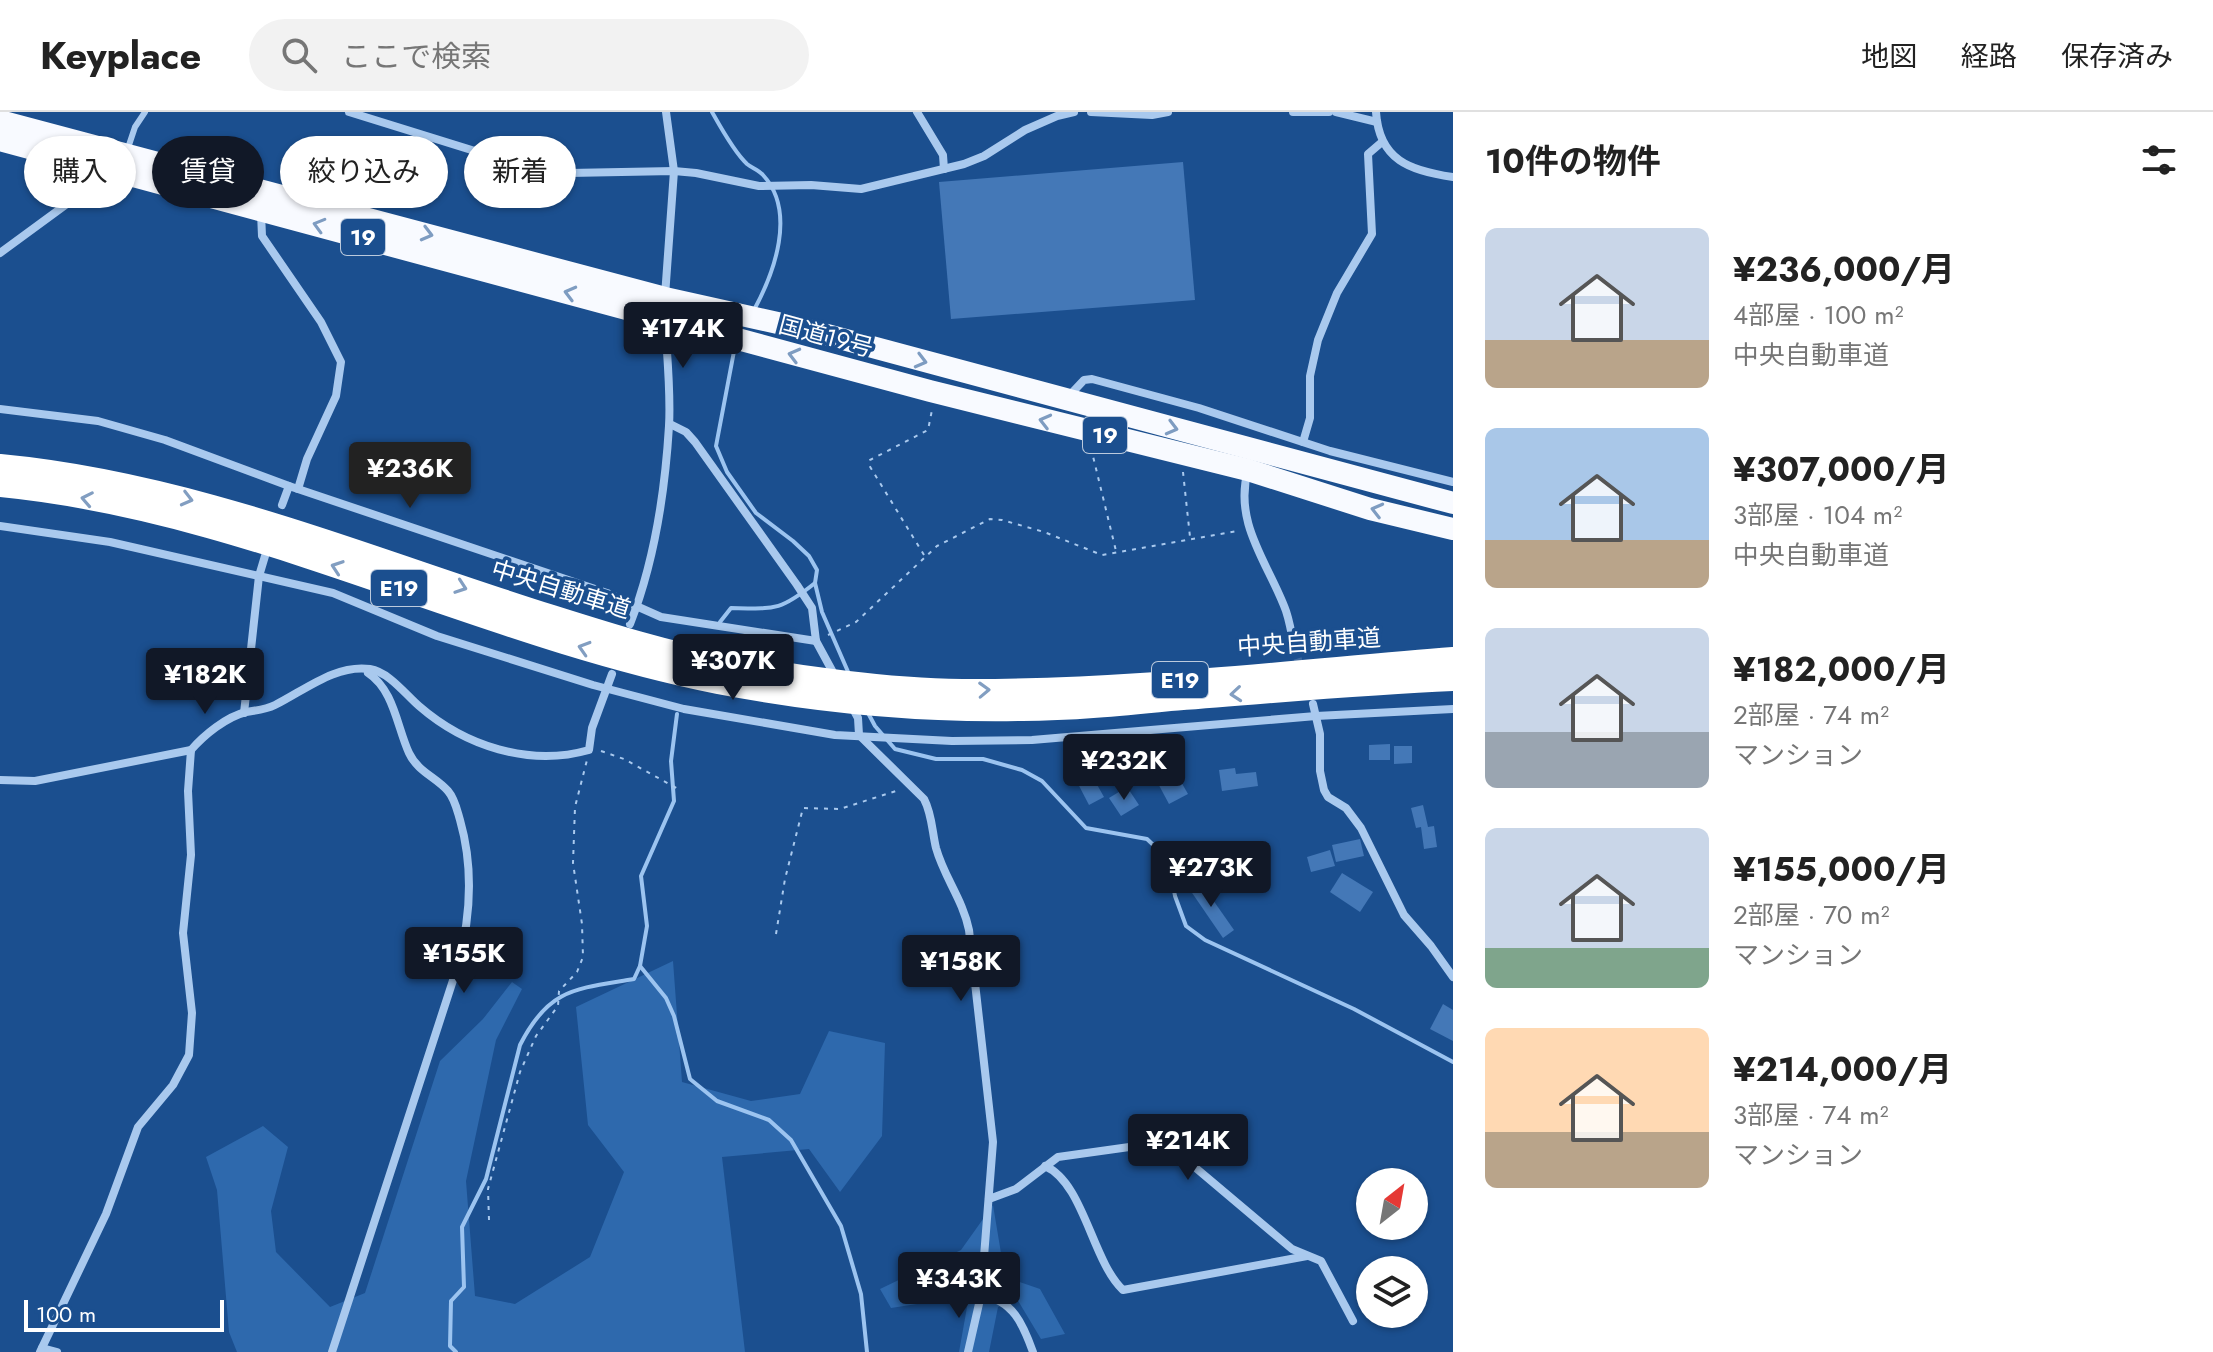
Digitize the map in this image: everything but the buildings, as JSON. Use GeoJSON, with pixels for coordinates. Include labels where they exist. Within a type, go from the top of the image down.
{"type":"FeatureCollection","features":[{"type":"Feature","properties":{"kind":"highway","name":"国道19号"},"geometry":{"type":"LineString","coordinates":[[0,121],[56,136]]}},
{"type":"Feature","properties":{"kind":"highway","name":"国道19号"},"geometry":{"type":"LineString","coordinates":[[0,140],[24,146]]}},
{"type":"Feature","properties":{"kind":"highway","name":"国道19号"},"geometry":{"type":"LineString","coordinates":[[136,158],[665,308],[757,345],[1248,470],[1370,509],[1453,529]]}},
{"type":"Feature","properties":{"kind":"highway","name":"国道19号"},"geometry":{"type":"LineString","coordinates":[[136,176],[665,308],[733,312],[1453,503]]}},
{"type":"Feature","properties":{"kind":"highway","name":"中央自動車道"},"geometry":{"type":"LineString","coordinates":[[0,466],[117,483],[188,499],[608,634],[794,684]]}},
{"type":"Feature","properties":{"kind":"highway","name":"中央自動車道"},"geometry":{"type":"LineString","coordinates":[[0,485],[58,493],[184,519],[604,654],[722,683],[794,684],[1021,709],[1453,679]]}},
{"type":"Feature","properties":{"kind":"highway","name":"中央自動車道"},"geometry":{"type":"LineString","coordinates":[[905,697],[1453,659]]}},
{"type":"Feature","properties":{"kind":"street"},"geometry":{"type":"LineString","coordinates":[[349,112],[378,117],[510,162],[548,170],[569,173],[674,171],[759,186],[861,189],[975,160],[1025,130],[1074,112]]}},
{"type":"Feature","properties":{"kind":"street"},"geometry":{"type":"LineString","coordinates":[[630,624],[654,537],[670,424],[665,308],[674,171],[666,112]]}},
{"type":"Feature","properties":{"kind":"street"},"geometry":{"type":"LineString","coordinates":[[917,112],[943,155],[944,169]]}},
{"type":"Feature","properties":{"kind":"street"},"geometry":{"type":"LineString","coordinates":[[1091,112],[1143,115],[1168,112]]}},
{"type":"Feature","properties":{"kind":"street"},"geometry":{"type":"LineString","coordinates":[[1293,112],[1329,112]]}},
{"type":"Feature","properties":{"kind":"street"},"geometry":{"type":"LineString","coordinates":[[1336,112],[1377,122]]}},
{"type":"Feature","properties":{"kind":"street"},"geometry":{"type":"LineString","coordinates":[[1376,112],[1382,142],[1399,161],[1431,174],[1453,177]]}},
{"type":"Feature","properties":{"kind":"street"},"geometry":{"type":"LineString","coordinates":[[1303,442],[1310,418],[1310,376],[1318,340],[1337,293],[1372,234],[1368,154],[1382,142]]}},
{"type":"Feature","properties":{"kind":"street"},"geometry":{"type":"LineString","coordinates":[[0,253],[61,208]]}},
{"type":"Feature","properties":{"kind":"street"},"geometry":{"type":"LineString","coordinates":[[261,209],[262,236],[321,322],[341,362],[336,396],[282,505]]}},
{"type":"Feature","properties":{"kind":"street"},"geometry":{"type":"LineString","coordinates":[[1065,400],[1084,380],[1092,379],[1199,408],[1330,451],[1453,482]]}},
{"type":"Feature","properties":{"kind":"street"},"geometry":{"type":"LineString","coordinates":[[0,409],[98,421],[165,440],[293,487],[607,593],[661,617],[819,639]]}},
{"type":"Feature","properties":{"kind":"street"},"geometry":{"type":"LineString","coordinates":[[670,424],[686,432],[695,442],[812,608],[819,639],[864,736],[881,759],[918,790],[930,810],[936,848],[965,910],[992,1123],[993,1166],[981,1295],[968,1352]]}},
{"type":"Feature","properties":{"kind":"street"},"geometry":{"type":"LineString","coordinates":[[1248,470],[1245,497],[1249,530],[1285,610],[1294,647]]}},
{"type":"Feature","properties":{"kind":"street"},"geometry":{"type":"LineString","coordinates":[[0,526],[110,542],[333,593],[437,636],[606,688],[684,709],[835,735],[952,741],[1032,740],[1316,716],[1453,709]]}},
{"type":"Feature","properties":{"kind":"street"},"geometry":{"type":"LineString","coordinates":[[244,713],[259,576],[265,556]]}},
{"type":"Feature","properties":{"kind":"street"},"geometry":{"type":"LineString","coordinates":[[364,670],[370,668],[388,678],[446,727],[502,752],[534,756],[576,754],[589,750],[592,728],[612,674]]}},
{"type":"Feature","properties":{"kind":"street"},"geometry":{"type":"LineString","coordinates":[[0,780],[35,781],[191,750],[210,731],[244,713],[261,711],[331,675],[357,669],[373,675],[387,693],[411,758],[448,791],[466,843],[471,889],[464,942],[332,1352]]}},
{"type":"Feature","properties":{"kind":"street"},"geometry":{"type":"LineString","coordinates":[[1313,704],[1320,734],[1320,771],[1328,797],[1346,808],[1361,828],[1404,915],[1453,977]]}},
{"type":"Feature","properties":{"kind":"street"},"geometry":{"type":"LineString","coordinates":[[57,1352],[41,1350],[106,1214],[138,1127],[173,1085],[189,1055],[192,1013],[183,933],[191,855],[188,791],[191,750]]}},
{"type":"Feature","properties":{"kind":"street"},"geometry":{"type":"LineString","coordinates":[[989,1199],[1016,1189],[1058,1157],[1165,1142],[1292,1249],[1321,1261],[1353,1321]]}},
{"type":"Feature","properties":{"kind":"street"},"geometry":{"type":"LineString","coordinates":[[1045,1166],[1065,1184],[1112,1280],[1123,1290],[1308,1256]]}},
{"type":"Feature","properties":{"kind":"street"},"geometry":{"type":"LineString","coordinates":[[981,1295],[998,1298],[1022,1321],[1033,1352]]}},
{"type":"Feature","properties":{"kind":"lane"},"geometry":{"type":"LineString","coordinates":[[132,136],[145,112]]}},
{"type":"Feature","properties":{"kind":"path"},"geometry":{"type":"LineString","coordinates":[[925,556],[869,465],[870,460],[928,430],[934,392]]}},
{"type":"Feature","properties":{"kind":"path"},"geometry":{"type":"LineString","coordinates":[[1093,432],[1090,444],[1116,552]]}},
{"type":"Feature","properties":{"kind":"path"},"geometry":{"type":"LineString","coordinates":[[1183,471],[1190,539]]}},
{"type":"Feature","properties":{"kind":"path"},"geometry":{"type":"LineString","coordinates":[[819,639],[866,613],[925,556],[952,537],[984,522],[996,519],[1044,532],[1102,555],[1249,530]]}},
{"type":"Feature","properties":{"kind":"path"},"geometry":{"type":"LineString","coordinates":[[489,1220],[488,1189],[520,1072],[536,1036],[558,1006],[559,991],[577,972],[583,957],[582,924],[573,863],[575,807],[589,750],[624,759],[680,790]]}},
{"type":"Feature","properties":{"kind":"path"},"geometry":{"type":"LineString","coordinates":[[776,934],[785,879],[803,808],[840,809],[890,794],[909,782]]}},
{"type":"Feature","properties":{"kind":"shaded area"},"geometry":{"type":"Polygon","coordinates":[[[673,961],[682,1082],[751,1101],[800,1094],[829,1031],[885,1043],[882,1136],[840,1192],[809,1149],[722,1157],[745,1352],[237,1352],[229,1332],[217,1190],[206,1157],[263,1126],[288,1147],[271,1211],[276,1252],[330,1307],[365,1293],[440,1061],[483,1019],[512,982],[522,989],[496,1040],[466,1181],[475,1296],[515,1304],[590,1257],[624,1172],[588,1125],[576,1007],[673,961]]]}},
{"type":"Feature","properties":{"kind":"shaded area"},"geometry":{"type":"Polygon","coordinates":[[[993,1205],[1005,1277],[1040,1289],[1065,1334],[1041,1339],[1017,1299],[998,1307],[989,1352],[959,1352],[969,1296],[891,1308],[880,1289],[961,1250],[993,1205]]]}},
{"type":"Feature","properties":{"kind":"waterway"},"geometry":{"type":"LineString","coordinates":[[712,112],[737,153],[763,175],[779,206],[779,242],[775,261],[754,310]]}},
{"type":"Feature","properties":{"kind":"waterway"},"geometry":{"type":"LineString","coordinates":[[735,346],[716,446],[727,472],[756,513],[809,556],[817,570],[815,583],[822,612],[849,674]]}},
{"type":"Feature","properties":{"kind":"waterway"},"geometry":{"type":"LineString","coordinates":[[720,622],[731,608],[776,606],[793,599],[815,583]]}},
{"type":"Feature","properties":{"kind":"waterway"},"geometry":{"type":"LineString","coordinates":[[867,711],[875,726],[895,749],[936,759],[983,759],[1022,770],[1042,781],[1086,828],[1147,839],[1168,859],[1175,896],[1186,926],[1205,940],[1354,1009],[1453,1062]]}},
{"type":"Feature","properties":{"kind":"waterway"},"geometry":{"type":"LineString","coordinates":[[456,1352],[450,1346],[451,1301],[464,1287],[462,1227],[486,1179],[520,1045],[531,1026],[553,1002],[580,989],[634,979],[640,966],[647,926],[641,876],[674,801],[671,761],[677,714]]}},
{"type":"Feature","properties":{"kind":"waterway"},"geometry":{"type":"LineString","coordinates":[[640,966],[666,998],[674,1016],[690,1079],[717,1101],[769,1120],[791,1140],[841,1226],[861,1294],[867,1352]]}},
{"type":"Feature","properties":{"kind":"tunnel"},"geometry":{"type":"LineString","coordinates":[[1294,647],[1301,669]]}}]}
